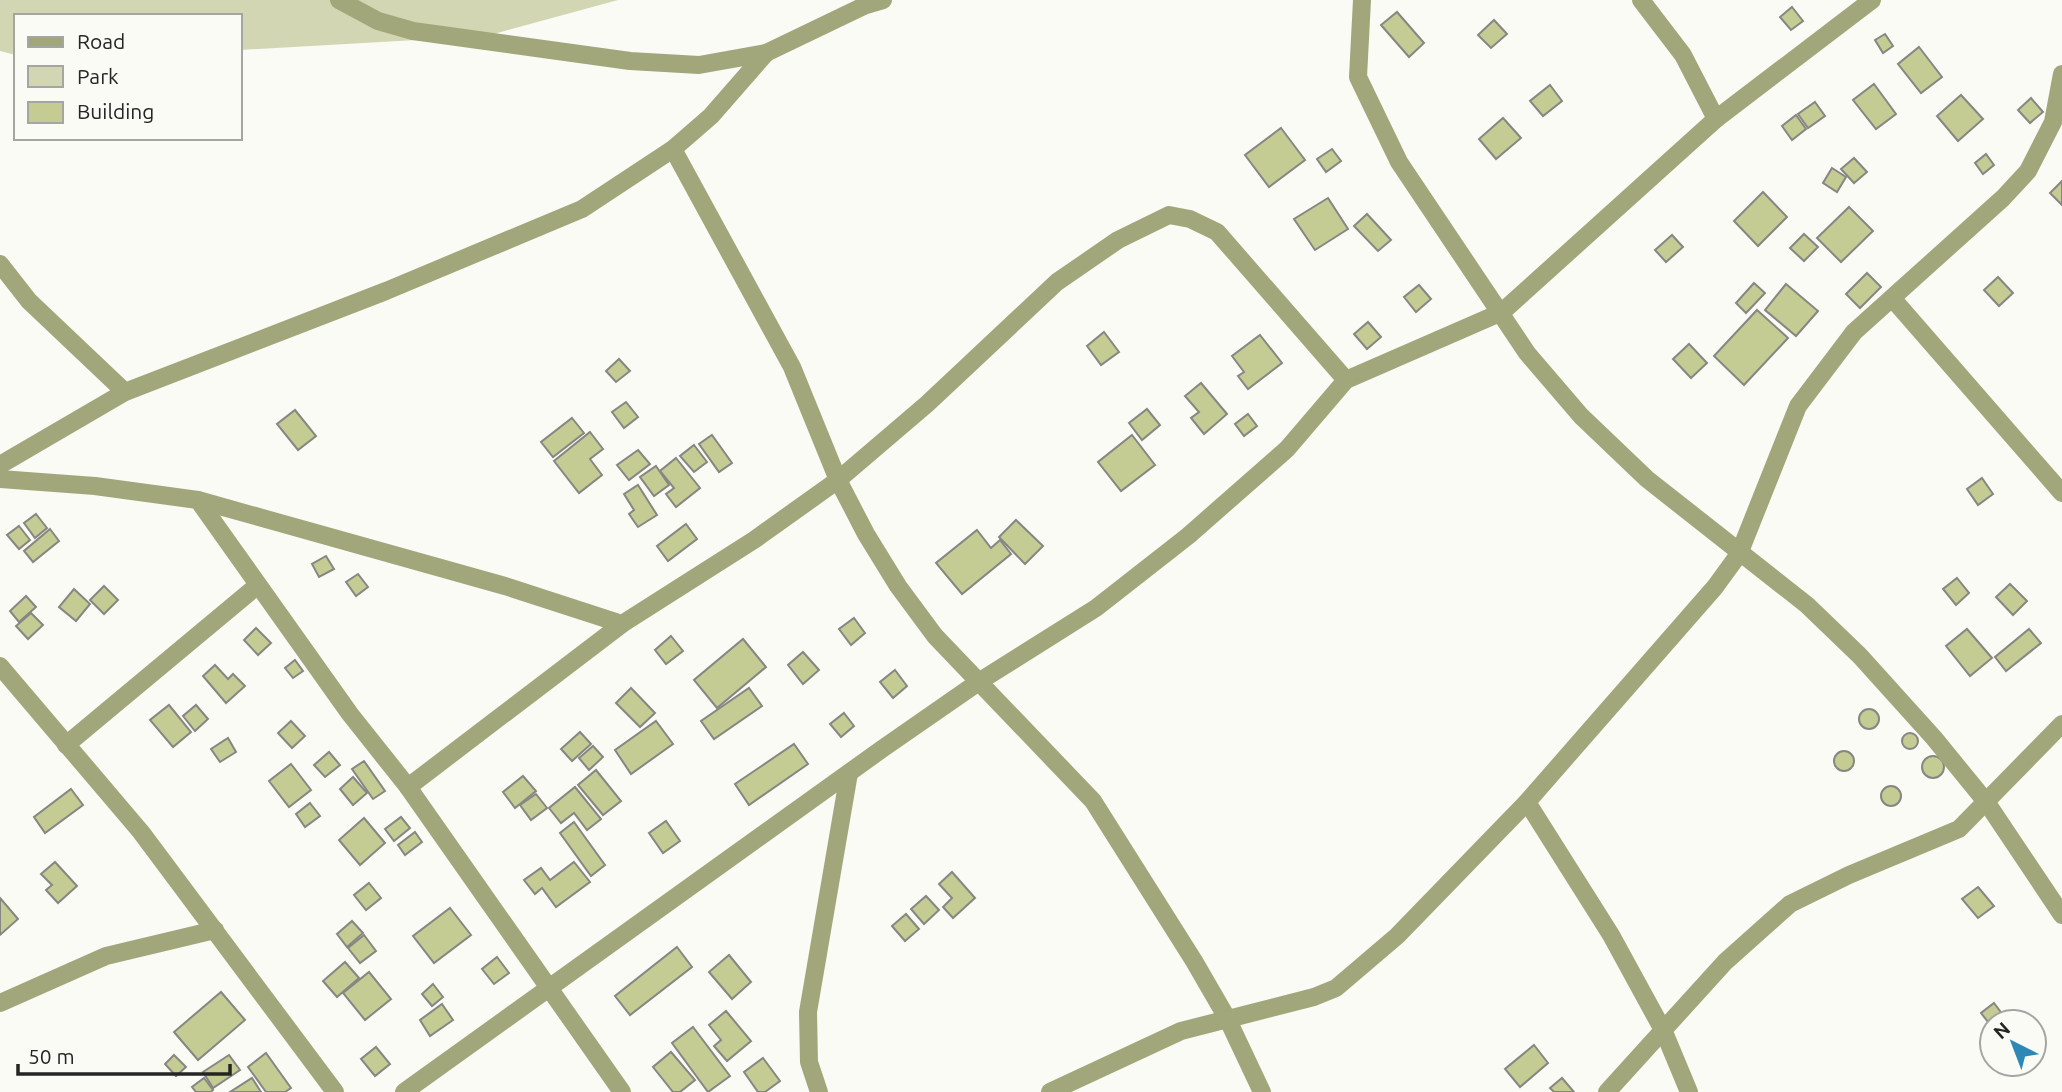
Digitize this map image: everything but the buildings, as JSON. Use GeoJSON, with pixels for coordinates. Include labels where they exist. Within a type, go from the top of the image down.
{"type":"FeatureCollection","features":[{"type":"Feature","properties":{"kind":"street"},"geometry":{"type":"LineString","coordinates":[[339,0],[378,21],[413,31],[630,61],[699,65],[766,53],[866,5],[883,0]]}},
{"type":"Feature","properties":{"kind":"street"},"geometry":{"type":"LineString","coordinates":[[1362,0],[1358,77],[1399,162],[1527,353],[1581,416],[1647,479],[1807,605],[1860,656],[1934,738],[1987,803],[2062,915]]}},
{"type":"Feature","properties":{"kind":"street"},"geometry":{"type":"LineString","coordinates":[[1641,0],[1683,55],[1717,119]]}},
{"type":"Feature","properties":{"kind":"street"},"geometry":{"type":"LineString","coordinates":[[404,1092],[849,772],[980,681],[1096,608],[1188,536],[1287,449],[1346,380],[1502,312],[1717,119],[1872,0]]}},
{"type":"Feature","properties":{"kind":"street"},"geometry":{"type":"LineString","coordinates":[[0,465],[125,392],[386,291],[582,209],[673,149],[711,116],[766,53]]}},
{"type":"Feature","properties":{"kind":"street"},"geometry":{"type":"LineString","coordinates":[[1049,1092],[1159,1041],[1227,1018],[1314,997],[1336,988],[1397,936],[1527,802],[1715,587],[1739,554],[1798,406],[1854,332],[2003,198],[2028,171],[2053,122],[2060,102],[2062,74]]}},
{"type":"Feature","properties":{"kind":"street"},"geometry":{"type":"LineString","coordinates":[[673,149],[792,367],[838,480],[866,534],[898,586],[935,636],[1093,801],[1129,853],[1227,1018],[1262,1092]]}},
{"type":"Feature","properties":{"kind":"street"},"geometry":{"type":"LineString","coordinates":[[408,787],[622,625],[754,540],[838,480],[927,404],[1057,282],[1118,240],[1169,215],[1190,219],[1217,232],[1346,380]]}},
{"type":"Feature","properties":{"kind":"street"},"geometry":{"type":"LineString","coordinates":[[0,264],[29,301],[125,392]]}},
{"type":"Feature","properties":{"kind":"street"},"geometry":{"type":"LineString","coordinates":[[1892,298],[2062,493]]}},
{"type":"Feature","properties":{"kind":"street"},"geometry":{"type":"LineString","coordinates":[[0,479],[95,486],[198,500],[505,586],[622,625]]}},
{"type":"Feature","properties":{"kind":"street"},"geometry":{"type":"LineString","coordinates":[[198,500],[350,714],[408,787],[550,985],[622,1092]]}},
{"type":"Feature","properties":{"kind":"street"},"geometry":{"type":"LineString","coordinates":[[66,745],[258,585]]}},
{"type":"Feature","properties":{"kind":"street"},"geometry":{"type":"LineString","coordinates":[[0,666],[141,832],[335,1092]]}},
{"type":"Feature","properties":{"kind":"street"},"geometry":{"type":"LineString","coordinates":[[1607,1092],[1725,962],[1790,904],[1849,874],[1959,829],[2062,724]]}},
{"type":"Feature","properties":{"kind":"street"},"geometry":{"type":"LineString","coordinates":[[819,1092],[809,1062],[808,1012],[849,772]]}},
{"type":"Feature","properties":{"kind":"street"},"geometry":{"type":"LineString","coordinates":[[1527,802],[1611,935],[1664,1032],[1689,1092]]}},
{"type":"Feature","properties":{"kind":"street"},"geometry":{"type":"LineString","coordinates":[[0,1003],[106,956],[215,930]]}},
{"type":"Feature","properties":{"kind":"green space"},"geometry":{"type":"Polygon","coordinates":[[[0,0],[618,0],[486,36],[242,50],[242,14],[14,14],[14,54],[0,51],[0,0]]]}}]}
